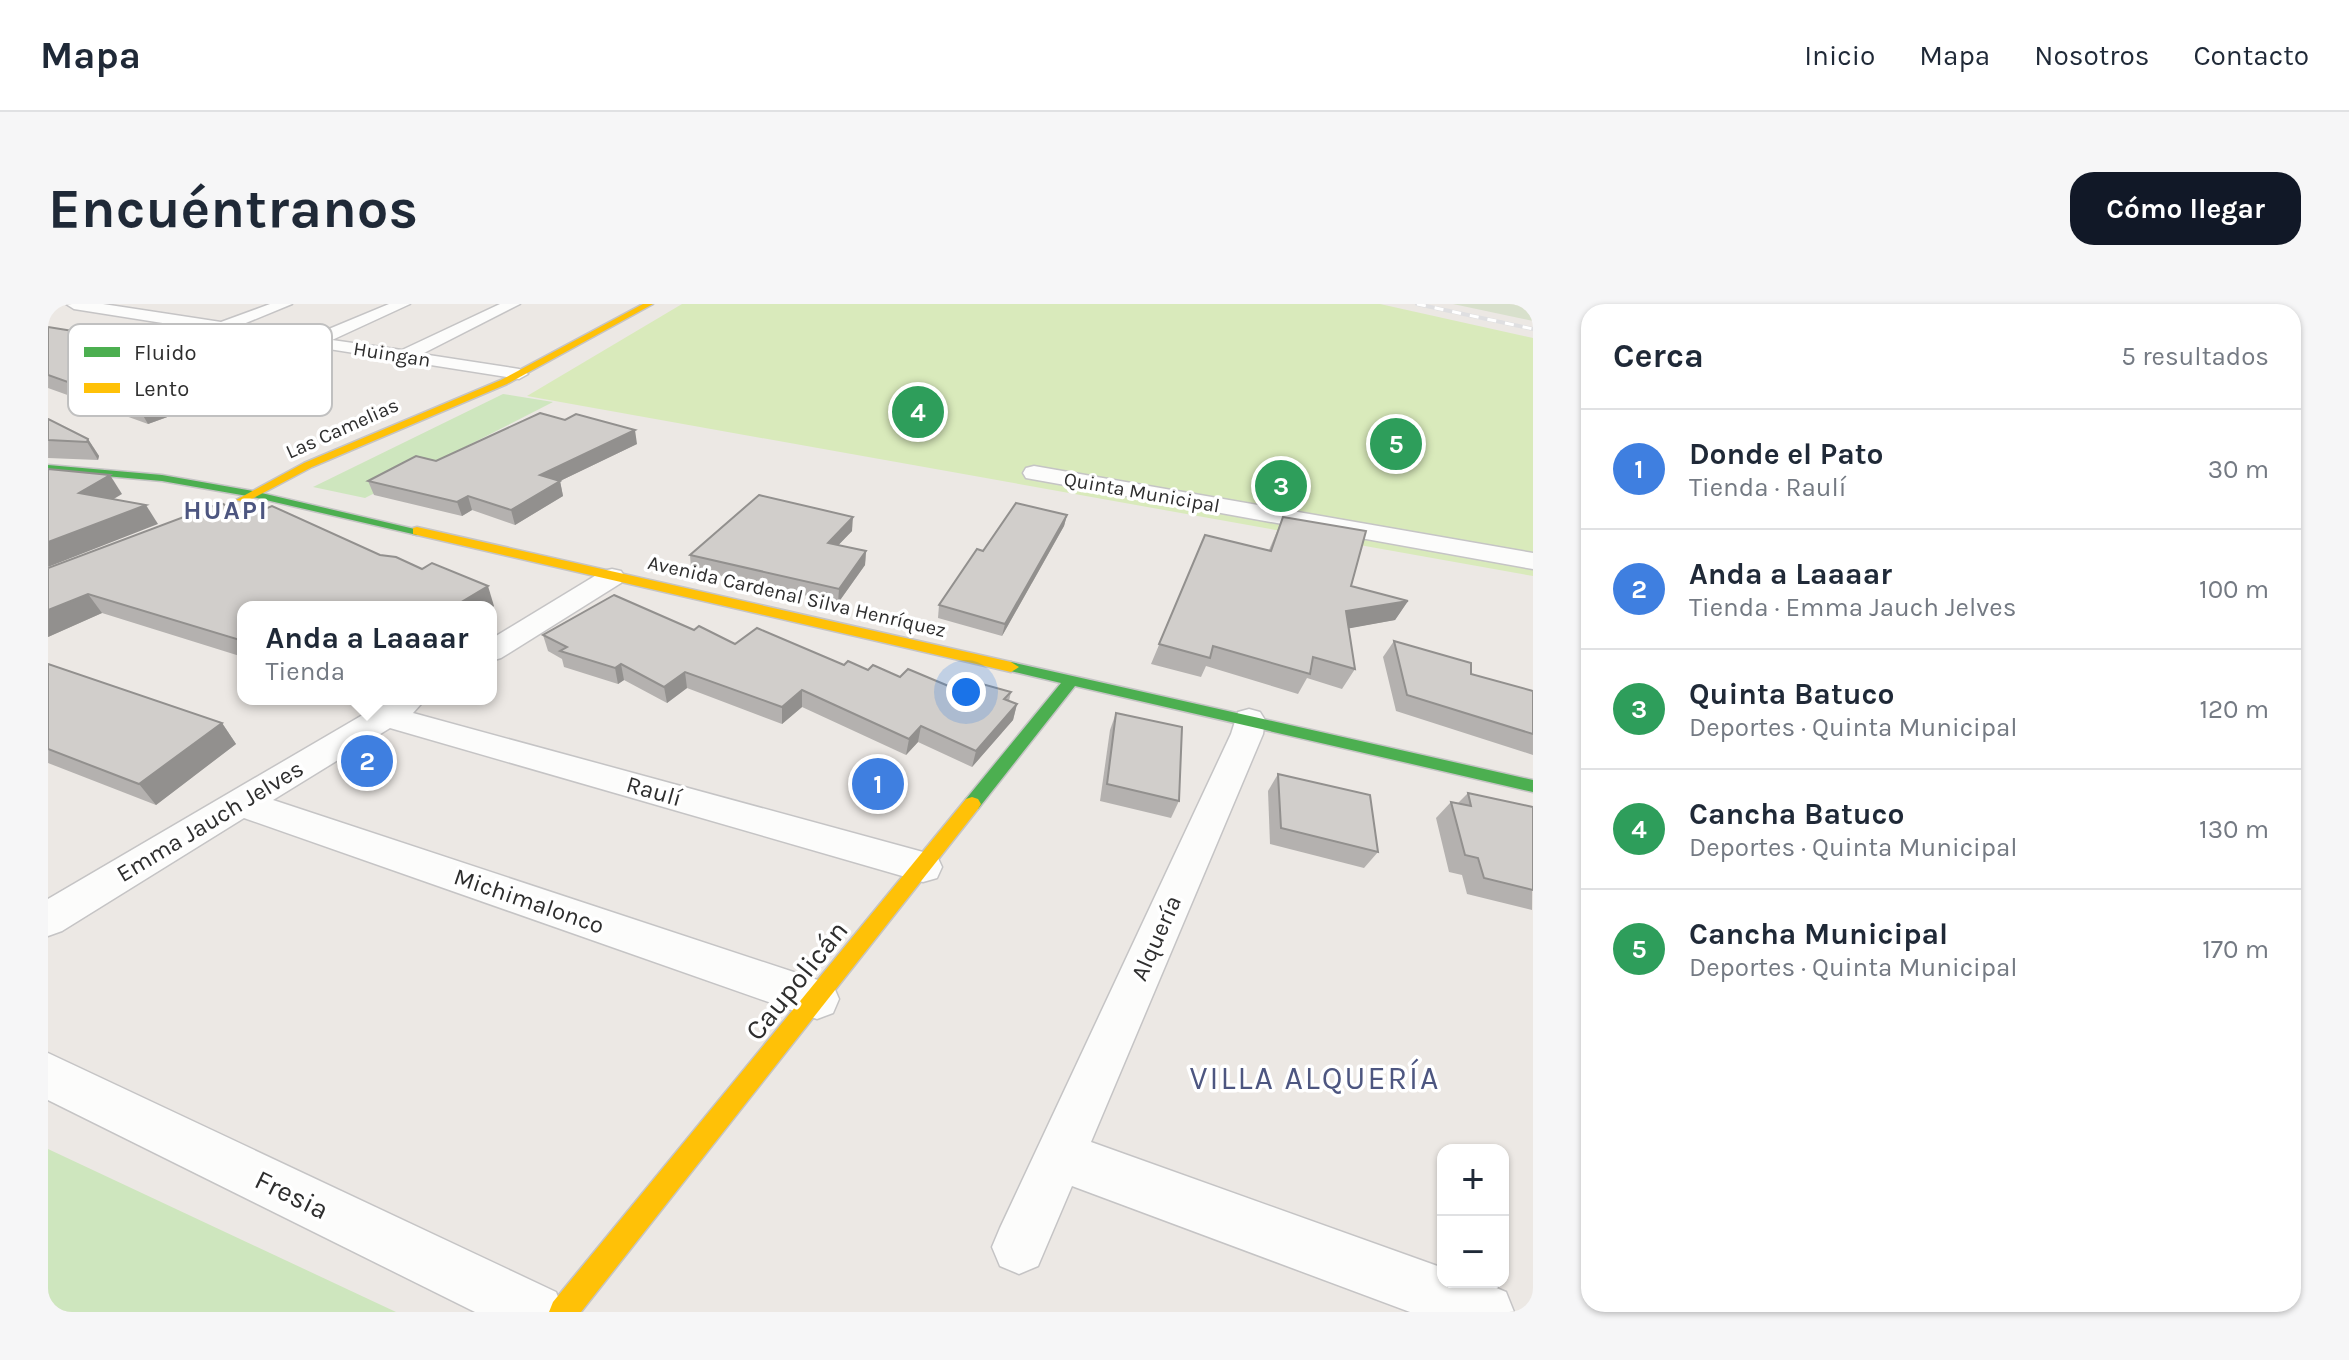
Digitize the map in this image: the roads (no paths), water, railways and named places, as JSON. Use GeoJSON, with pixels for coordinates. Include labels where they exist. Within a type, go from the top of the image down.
{"type":"FeatureCollection","features":[{"type":"Feature","properties":{"kind":"street","name":"Huingan"},"geometry":{"type":"LineString","coordinates":[[74,304],[201,324]]}},
{"type":"Feature","properties":{"kind":"street"},"geometry":{"type":"LineString","coordinates":[[153,317],[191,304]]}},
{"type":"Feature","properties":{"kind":"street"},"geometry":{"type":"LineString","coordinates":[[229,324],[284,304]]}},
{"type":"Feature","properties":{"kind":"street"},"geometry":{"type":"LineString","coordinates":[[332,334],[402,304]]}},
{"type":"Feature","properties":{"kind":"street"},"geometry":{"type":"LineString","coordinates":[[404,356],[512,304]]}},
{"type":"Feature","properties":{"kind":"street","name":"Las Camelias"},"geometry":{"type":"LineString","coordinates":[[229,508],[308,465],[519,374],[649,304]]}},
{"type":"Feature","properties":{"kind":"street","name":"Huingan"},"geometry":{"type":"LineString","coordinates":[[332,345],[519,374]]}},
{"type":"Feature","properties":{"kind":"street","name":"Avenida Cardenal Silva Henríquez"},"geometry":{"type":"LineString","coordinates":[[48,468],[162,478],[253,494],[1533,786]]}},
{"type":"Feature","properties":{"kind":"street","name":"Quinta Municipal"},"geometry":{"type":"LineString","coordinates":[[1034,473],[1533,561]]}},
{"type":"Feature","properties":{"kind":"street"},"geometry":{"type":"LineString","coordinates":[[497,648],[612,577]]}},
{"type":"Feature","properties":{"kind":"street","name":"Caupolicán"},"geometry":{"type":"LineString","coordinates":[[563,1312],[1071,681]]}},
{"type":"Feature","properties":{"kind":"street","name":"Raulí"},"geometry":{"type":"LineString","coordinates":[[399,707],[923,867]]}},
{"type":"Feature","properties":{"kind":"street","name":"Emma Jauch Jelves"},"geometry":{"type":"LineString","coordinates":[[57,905],[241,803],[399,707]]}},
{"type":"Feature","properties":{"kind":"street","name":"Alquería"},"geometry":{"type":"LineString","coordinates":[[1019,1247],[1247,734],[1249,720]]}},
{"type":"Feature","properties":{"kind":"street","name":"Michimalonco"},"geometry":{"type":"LineString","coordinates":[[241,803],[817,999]]}},
{"type":"Feature","properties":{"kind":"street","name":"Fresia"},"geometry":{"type":"LineString","coordinates":[[48,1076],[536,1312]]}},
{"type":"Feature","properties":{"kind":"street"},"geometry":{"type":"LineString","coordinates":[[1060,1156],[1486,1312]]}},
{"type":"Feature","properties":{"kind":"railway"},"geometry":{"type":"LineString","coordinates":[[1417,304],[1533,329]]}},
{"type":"Feature","properties":{"kind":"place","name":"Cancha Batuco"},"geometry":{"type":"Point","coordinates":[918,412]}},
{"type":"Feature","properties":{"kind":"place","name":"Cancha Municipal"},"geometry":{"type":"Point","coordinates":[1396,444]}},
{"type":"Feature","properties":{"kind":"place","name":"Quinta Batuco"},"geometry":{"type":"Point","coordinates":[1281,486]}},
{"type":"Feature","properties":{"kind":"place","name":"Anda a Laaaar"},"geometry":{"type":"Point","coordinates":[367,761]}},
{"type":"Feature","properties":{"kind":"place","name":"Donde el Pato"},"geometry":{"type":"Point","coordinates":[878,784]}},
{"type":"Feature","properties":{"kind":"district","name":"HUAPI"},"geometry":{"type":"Point","coordinates":[226,510]}},
{"type":"Feature","properties":{"kind":"district","name":"VILLA ALQUERÍA"},"geometry":{"type":"Point","coordinates":[1315,1078]}}]}
